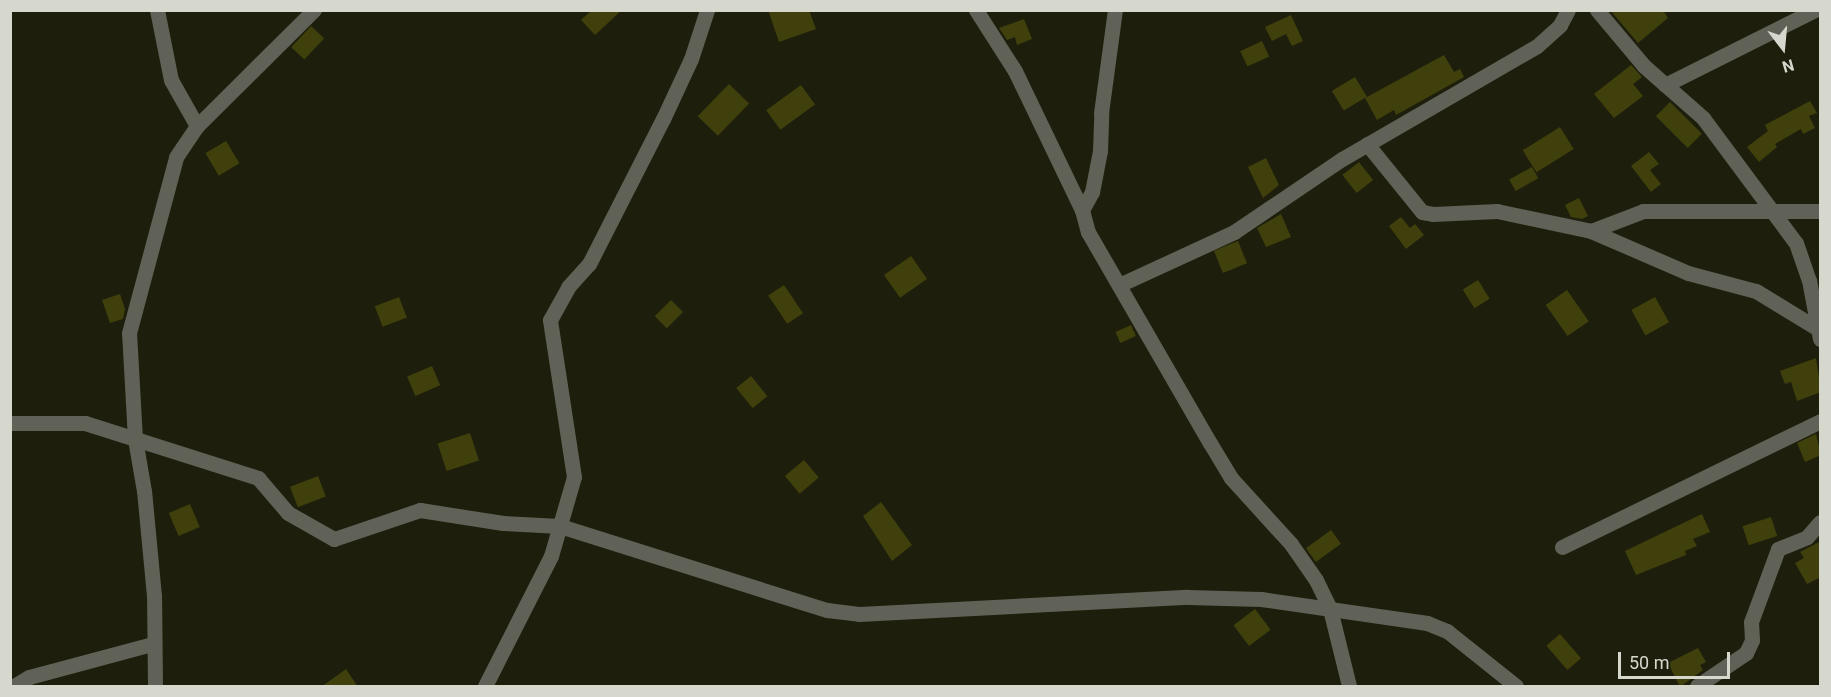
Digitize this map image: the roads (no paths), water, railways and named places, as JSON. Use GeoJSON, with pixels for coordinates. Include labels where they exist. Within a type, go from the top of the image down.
{"type":"FeatureCollection","features":[{"type":"Feature","properties":{"kind":"street"},"geometry":{"type":"LineString","coordinates":[[158,10],[171,80],[197,126]]}},
{"type":"Feature","properties":{"kind":"street"},"geometry":{"type":"LineString","coordinates":[[155,687],[152,644],[154,596],[135,439],[129,333],[164,191],[176,157],[197,126],[314,10]]}},
{"type":"Feature","properties":{"kind":"street"},"geometry":{"type":"LineString","coordinates":[[485,687],[534,593],[560,526],[574,477],[550,320],[568,286],[589,264],[663,118],[691,59],[707,10]]}},
{"type":"Feature","properties":{"kind":"street"},"geometry":{"type":"LineString","coordinates":[[976,10],[1015,71],[1082,210],[1089,232],[1231,478],[1291,544],[1330,609],[1349,687]]}},
{"type":"Feature","properties":{"kind":"street"},"geometry":{"type":"LineString","coordinates":[[1082,210],[1092,192],[1100,151],[1101,113],[1115,10]]}},
{"type":"Feature","properties":{"kind":"street"},"geometry":{"type":"LineString","coordinates":[[1119,285],[1234,232],[1367,144],[1537,46],[1560,25],[1568,10]]}},
{"type":"Feature","properties":{"kind":"street"},"geometry":{"type":"LineString","coordinates":[[1597,10],[1665,85],[1703,118],[1796,243],[1809,280],[1820,333]]}},
{"type":"Feature","properties":{"kind":"street"},"geometry":{"type":"LineString","coordinates":[[1665,85],[1815,10]]}},
{"type":"Feature","properties":{"kind":"street"},"geometry":{"type":"LineString","coordinates":[[1367,144],[1422,212],[1497,211],[1591,231],[1688,273],[1756,291],[1820,333]]}},
{"type":"Feature","properties":{"kind":"street"},"geometry":{"type":"LineString","coordinates":[[1591,231],[1643,211],[1771,209],[1821,211]]}},
{"type":"Feature","properties":{"kind":"street"},"geometry":{"type":"LineString","coordinates":[[1562,548],[1821,421]]}},
{"type":"Feature","properties":{"kind":"street"},"geometry":{"type":"LineString","coordinates":[[10,423],[85,423],[258,478],[288,513],[334,539],[420,510],[503,523],[560,526],[827,610],[859,614],[1188,597],[1261,599],[1400,617],[1447,630],[1516,687]]}},
{"type":"Feature","properties":{"kind":"street"},"geometry":{"type":"LineString","coordinates":[[1697,687],[1746,653],[1752,640],[1750,622],[1778,549],[1807,537],[1821,522]]}},
{"type":"Feature","properties":{"kind":"street"},"geometry":{"type":"LineString","coordinates":[[14,687],[29,677],[152,644]]}}]}
